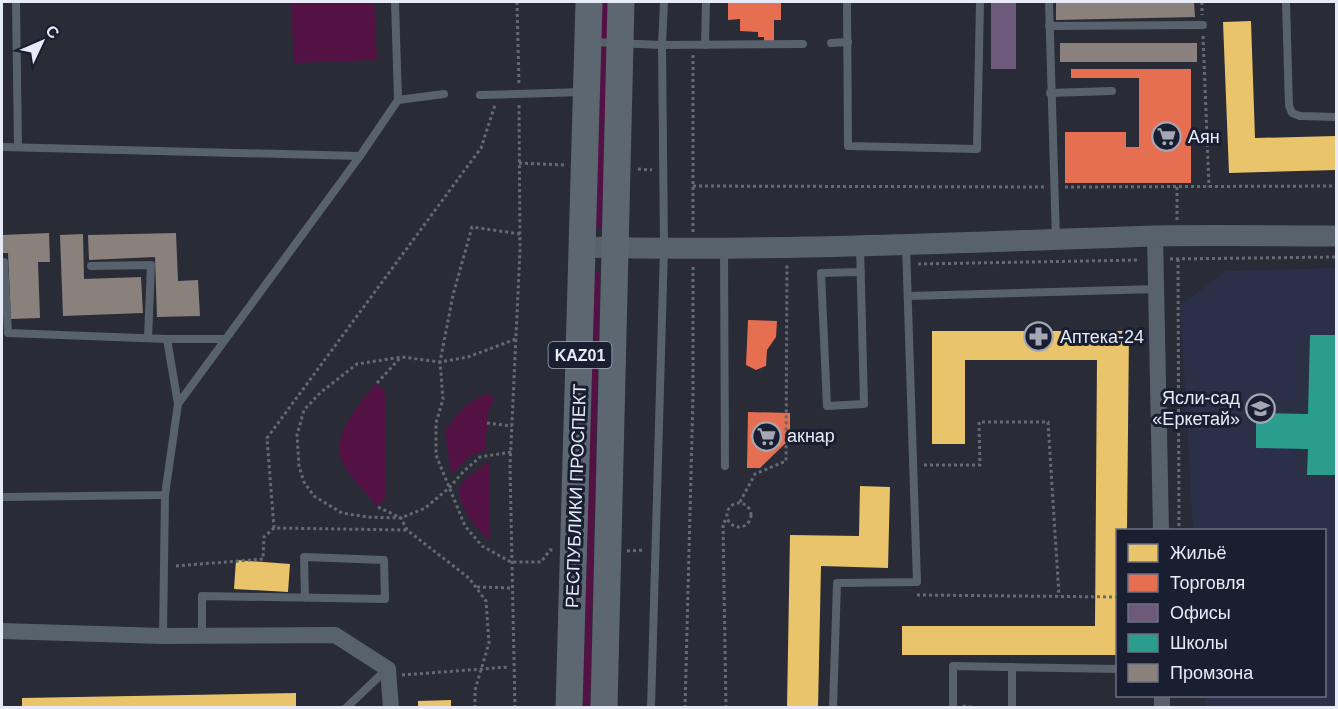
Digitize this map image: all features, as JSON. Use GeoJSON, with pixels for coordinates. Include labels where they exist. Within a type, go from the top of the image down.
{"type":"FeatureCollection","features":[{"type":"Feature","properties":{"kind":"highway","name":"РЕСПУБЛИКИ ПРОСПЕКТ"},"geometry":{"type":"LineString","coordinates":[[569,708],[589,2]]}},
{"type":"Feature","properties":{"kind":"highway","name":"РЕСПУБЛИКИ ПРОСПЕКТ"},"geometry":{"type":"LineString","coordinates":[[604,708],[621,2]]}},
{"type":"Feature","properties":{"kind":"street"},"geometry":{"type":"LineString","coordinates":[[582,248],[724,249],[860,246],[906,254],[1056,241],[1155,236],[1336,236]]}},
{"type":"Feature","properties":{"kind":"street"},"geometry":{"type":"LineString","coordinates":[[1155,236],[1161,529]]}},
{"type":"Feature","properties":{"kind":"street"},"geometry":{"type":"LineString","coordinates":[[2,631],[163,636],[335,635],[388,672],[391,708]]}},
{"type":"Feature","properties":{"kind":"lane"},"geometry":{"type":"LineString","coordinates":[[16,2],[18,147]]}},
{"type":"Feature","properties":{"kind":"lane"},"geometry":{"type":"LineString","coordinates":[[178,404],[360,156],[398,100],[395,2]]}},
{"type":"Feature","properties":{"kind":"lane"},"geometry":{"type":"LineString","coordinates":[[651,708],[664,247],[662,45],[664,2]]}},
{"type":"Feature","properties":{"kind":"lane"},"geometry":{"type":"LineString","coordinates":[[705,45],[706,2]]}},
{"type":"Feature","properties":{"kind":"lane"},"geometry":{"type":"LineString","coordinates":[[848,2],[848,146],[977,149],[980,2]]}},
{"type":"Feature","properties":{"kind":"lane"},"geometry":{"type":"LineString","coordinates":[[1048,2],[1056,241]]}},
{"type":"Feature","properties":{"kind":"lane"},"geometry":{"type":"LineString","coordinates":[[1286,2],[1289,106],[1292,113],[1300,116],[1336,117]]}},
{"type":"Feature","properties":{"kind":"lane"},"geometry":{"type":"LineString","coordinates":[[1049,26],[1203,25]]}},
{"type":"Feature","properties":{"kind":"lane"},"geometry":{"type":"LineString","coordinates":[[589,42],[662,45],[803,44]]}},
{"type":"Feature","properties":{"kind":"lane"},"geometry":{"type":"LineString","coordinates":[[831,43],[848,42]]}},
{"type":"Feature","properties":{"kind":"lane"},"geometry":{"type":"LineString","coordinates":[[1050,93],[1112,91]]}},
{"type":"Feature","properties":{"kind":"lane"},"geometry":{"type":"LineString","coordinates":[[480,95],[588,92]]}},
{"type":"Feature","properties":{"kind":"lane"},"geometry":{"type":"LineString","coordinates":[[398,100],[444,94]]}},
{"type":"Feature","properties":{"kind":"lane"},"geometry":{"type":"LineString","coordinates":[[2,147],[360,156]]}},
{"type":"Feature","properties":{"kind":"lane"},"geometry":{"type":"LineString","coordinates":[[860,246],[861,272],[864,404],[827,406],[821,273],[861,272]]}},
{"type":"Feature","properties":{"kind":"lane"},"geometry":{"type":"LineString","coordinates":[[724,249],[725,466]]}},
{"type":"Feature","properties":{"kind":"lane"},"geometry":{"type":"LineString","coordinates":[[833,708],[837,583],[917,582],[906,254]]}},
{"type":"Feature","properties":{"kind":"lane"},"geometry":{"type":"LineString","coordinates":[[2,262],[4,262],[5,333],[224,339]]}},
{"type":"Feature","properties":{"kind":"lane"},"geometry":{"type":"LineString","coordinates":[[91,266],[151,265],[148,338]]}},
{"type":"Feature","properties":{"kind":"lane"},"geometry":{"type":"LineString","coordinates":[[908,296],[1156,289]]}},
{"type":"Feature","properties":{"kind":"lane"},"geometry":{"type":"LineString","coordinates":[[163,636],[165,495],[178,404],[166,339]]}},
{"type":"Feature","properties":{"kind":"lane"},"geometry":{"type":"LineString","coordinates":[[2,497],[165,495]]}},
{"type":"Feature","properties":{"kind":"lane"},"geometry":{"type":"LineString","coordinates":[[202,635],[202,596],[305,598],[385,599],[384,560],[304,557],[305,598]]}},
{"type":"Feature","properties":{"kind":"lane"},"geometry":{"type":"LineString","coordinates":[[953,708],[953,666],[1116,669]]}},
{"type":"Feature","properties":{"kind":"lane"},"geometry":{"type":"LineString","coordinates":[[1012,667],[1012,708]]}},
{"type":"Feature","properties":{"kind":"lane"},"geometry":{"type":"LineString","coordinates":[[346,708],[388,672]]}},
{"type":"Feature","properties":{"kind":"path"},"geometry":{"type":"LineString","coordinates":[[515,708],[511,588],[511,452],[520,234],[517,2]]}},
{"type":"Feature","properties":{"kind":"path"},"geometry":{"type":"LineString","coordinates":[[1202,2],[1209,187]]}},
{"type":"Feature","properties":{"kind":"path"},"geometry":{"type":"LineString","coordinates":[[685,708],[693,396],[693,45]]}},
{"type":"Feature","properties":{"kind":"path"},"geometry":{"type":"LineString","coordinates":[[274,528],[267,438],[482,148],[499,94]]}},
{"type":"Feature","properties":{"kind":"path"},"geometry":{"type":"LineString","coordinates":[[519,163],[585,165]]}},
{"type":"Feature","properties":{"kind":"path"},"geometry":{"type":"LineString","coordinates":[[693,186],[1336,186]]}},
{"type":"Feature","properties":{"kind":"path"},"geometry":{"type":"LineString","coordinates":[[1177,187],[1177,236]]}},
{"type":"Feature","properties":{"kind":"path"},"geometry":{"type":"LineString","coordinates":[[520,234],[472,228],[453,295],[440,362],[442,399],[436,423],[436,455],[465,525],[482,546],[511,562],[541,562],[550,550]]}},
{"type":"Feature","properties":{"kind":"path"},"geometry":{"type":"LineString","coordinates":[[906,254],[1156,259],[1336,257]]}},
{"type":"Feature","properties":{"kind":"path"},"geometry":{"type":"LineString","coordinates":[[1178,259],[1179,529]]}},
{"type":"Feature","properties":{"kind":"path"},"geometry":{"type":"LineString","coordinates":[[740,502],[755,474],[786,461],[787,264]]}},
{"type":"Feature","properties":{"kind":"path"},"geometry":{"type":"LineString","coordinates":[[511,452],[480,457],[425,508],[401,518],[342,513],[314,496],[304,482],[299,466],[297,435],[304,410],[320,393],[357,364],[402,357],[440,362],[468,357],[516,339]]}},
{"type":"Feature","properties":{"kind":"path"},"geometry":{"type":"LineString","coordinates":[[377,383],[402,357]]}},
{"type":"Feature","properties":{"kind":"path"},"geometry":{"type":"LineString","coordinates":[[913,465],[980,465],[979,423],[1048,422],[1059,596]]}},
{"type":"Feature","properties":{"kind":"path"},"geometry":{"type":"LineString","coordinates":[[487,423],[512,426]]}},
{"type":"Feature","properties":{"kind":"path"},"geometry":{"type":"LineString","coordinates":[[740,502],[747,505],[751,511],[748,524],[742,528],[735,527],[727,519],[726,513],[734,503],[740,502]]}},
{"type":"Feature","properties":{"kind":"path"},"geometry":{"type":"LineString","coordinates":[[378,507],[401,518],[407,530],[469,578],[486,601],[489,643],[475,690],[475,708]]}},
{"type":"Feature","properties":{"kind":"path"},"geometry":{"type":"LineString","coordinates":[[726,708],[723,523],[727,519]]}},
{"type":"Feature","properties":{"kind":"path"},"geometry":{"type":"LineString","coordinates":[[164,567],[263,560],[264,537],[274,528],[407,530]]}},
{"type":"Feature","properties":{"kind":"path"},"geometry":{"type":"LineString","coordinates":[[476,587],[511,588]]}},
{"type":"Feature","properties":{"kind":"path"},"geometry":{"type":"LineString","coordinates":[[907,595],[1116,597]]}},
{"type":"Feature","properties":{"kind":"path"},"geometry":{"type":"LineString","coordinates":[[388,672],[509,667]]}},
{"type":"Feature","properties":{"kind":"shaded area"},"geometry":{"type":"Polygon","coordinates":[[[374,2],[377,60],[294,63],[291,4],[374,2]]]}},
{"type":"Feature","properties":{"kind":"shaded area"},"geometry":{"type":"Polygon","coordinates":[[[599,2],[608,2],[602,228],[594,228],[599,2]]]}},
{"type":"Feature","properties":{"kind":"shaded area","name":"Ясли-сад «Еркетай»"},"geometry":{"type":"Polygon","coordinates":[[[1336,268],[1336,707],[1205,707],[1204,697],[1326,697],[1326,529],[1193,529],[1180,305],[1226,271],[1336,268]]]}},
{"type":"Feature","properties":{"kind":"shaded area"},"geometry":{"type":"Polygon","coordinates":[[[594,271],[600,271],[590,707],[583,708],[594,271]]]}},
{"type":"Feature","properties":{"kind":"shaded area"},"geometry":{"type":"Polygon","coordinates":[[[377,383],[386,394],[386,483],[385,497],[378,507],[347,471],[340,457],[339,448],[344,428],[377,383]]]}},
{"type":"Feature","properties":{"kind":"shaded area"},"geometry":{"type":"Polygon","coordinates":[[[490,393],[494,399],[488,414],[485,450],[469,457],[451,474],[445,432],[464,408],[490,393]]]}},
{"type":"Feature","properties":{"kind":"shaded area"},"geometry":{"type":"Polygon","coordinates":[[[490,461],[490,542],[465,510],[459,487],[469,476],[490,461]]]}},
{"type":"Feature","properties":{"kind":"building: Жильё"},"geometry":{"type":"Polygon","coordinates":[[[1251,21],[1255,138],[1336,136],[1336,170],[1229,173],[1223,22],[1251,21]]]}},
{"type":"Feature","properties":{"kind":"building: Жильё"},"geometry":{"type":"Polygon","coordinates":[[[932,331],[1129,331],[1127,529],[1116,529],[1116,655],[902,655],[902,626],[1095,626],[1097,360],[965,360],[965,444],[932,444],[932,331]]]}},
{"type":"Feature","properties":{"kind":"building: Жильё"},"geometry":{"type":"Polygon","coordinates":[[[860,486],[890,487],[888,568],[821,566],[818,708],[787,708],[790,535],[859,536],[860,486]]]}},
{"type":"Feature","properties":{"kind":"building: Жильё"},"geometry":{"type":"Polygon","coordinates":[[[236,560],[290,564],[288,592],[234,589],[236,560]]]}},
{"type":"Feature","properties":{"kind":"building: Жильё"},"geometry":{"type":"Polygon","coordinates":[[[296,693],[296,708],[22,708],[22,698],[296,693]]]}},
{"type":"Feature","properties":{"kind":"building: Жильё"},"geometry":{"type":"Polygon","coordinates":[[[451,700],[451,708],[418,708],[418,701],[451,700]]]}},
{"type":"Feature","properties":{"kind":"building: Торговля"},"geometry":{"type":"Polygon","coordinates":[[[728,2],[781,2],[781,20],[774,20],[774,41],[764,41],[764,37],[758,37],[758,32],[740,31],[740,19],[728,20],[728,2]]]}},
{"type":"Feature","properties":{"kind":"building: Торговля"},"geometry":{"type":"Polygon","coordinates":[[[1071,69],[1191,69],[1191,183],[1065,183],[1065,132],[1126,132],[1126,147],[1139,147],[1139,78],[1071,78],[1071,69]]]}},
{"type":"Feature","properties":{"kind":"building: Торговля"},"geometry":{"type":"Polygon","coordinates":[[[748,320],[777,321],[776,337],[767,350],[766,366],[756,370],[746,365],[748,320]]]}},
{"type":"Feature","properties":{"kind":"building: Торговля"},"geometry":{"type":"Polygon","coordinates":[[[748,412],[790,413],[790,439],[760,468],[747,468],[748,412]]]}},
{"type":"Feature","properties":{"kind":"building: Офисы"},"geometry":{"type":"Polygon","coordinates":[[[991,2],[1016,2],[1016,69],[991,69],[991,2]]]}},
{"type":"Feature","properties":{"kind":"building: Школы"},"geometry":{"type":"Polygon","coordinates":[[[1310,335],[1336,335],[1336,475],[1307,475],[1308,449],[1256,448],[1256,413],[1308,414],[1310,335]]]}},
{"type":"Feature","properties":{"kind":"building: Промзона"},"geometry":{"type":"Polygon","coordinates":[[[1056,2],[1194,2],[1195,17],[1056,20],[1056,2]]]}},
{"type":"Feature","properties":{"kind":"building: Промзона"},"geometry":{"type":"Polygon","coordinates":[[[1060,43],[1197,43],[1197,62],[1060,62],[1060,43]]]}},
{"type":"Feature","properties":{"kind":"building: Промзона"},"geometry":{"type":"Polygon","coordinates":[[[49,233],[50,262],[38,262],[40,318],[11,319],[8,253],[2,253],[2,235],[49,233]]]}},
{"type":"Feature","properties":{"kind":"building: Промзона"},"geometry":{"type":"Polygon","coordinates":[[[176,233],[178,281],[198,280],[200,316],[157,317],[155,257],[89,260],[88,235],[176,233]]]}},
{"type":"Feature","properties":{"kind":"building: Промзона"},"geometry":{"type":"Polygon","coordinates":[[[83,234],[84,279],[141,277],[143,313],[63,316],[60,235],[83,234]]]}},
{"type":"Feature","properties":{"kind":"place","name":"Аян"},"geometry":{"type":"Point","coordinates":[1167,137]}},
{"type":"Feature","properties":{"kind":"place","name":"Аптека-24"},"geometry":{"type":"Point","coordinates":[1039,337]}},
{"type":"Feature","properties":{"kind":"place","name":"Ясли-сад «Еркетай»"},"geometry":{"type":"Point","coordinates":[1261,408]}},
{"type":"Feature","properties":{"kind":"place","name":"акнар"},"geometry":{"type":"Point","coordinates":[766,436]}}]}
